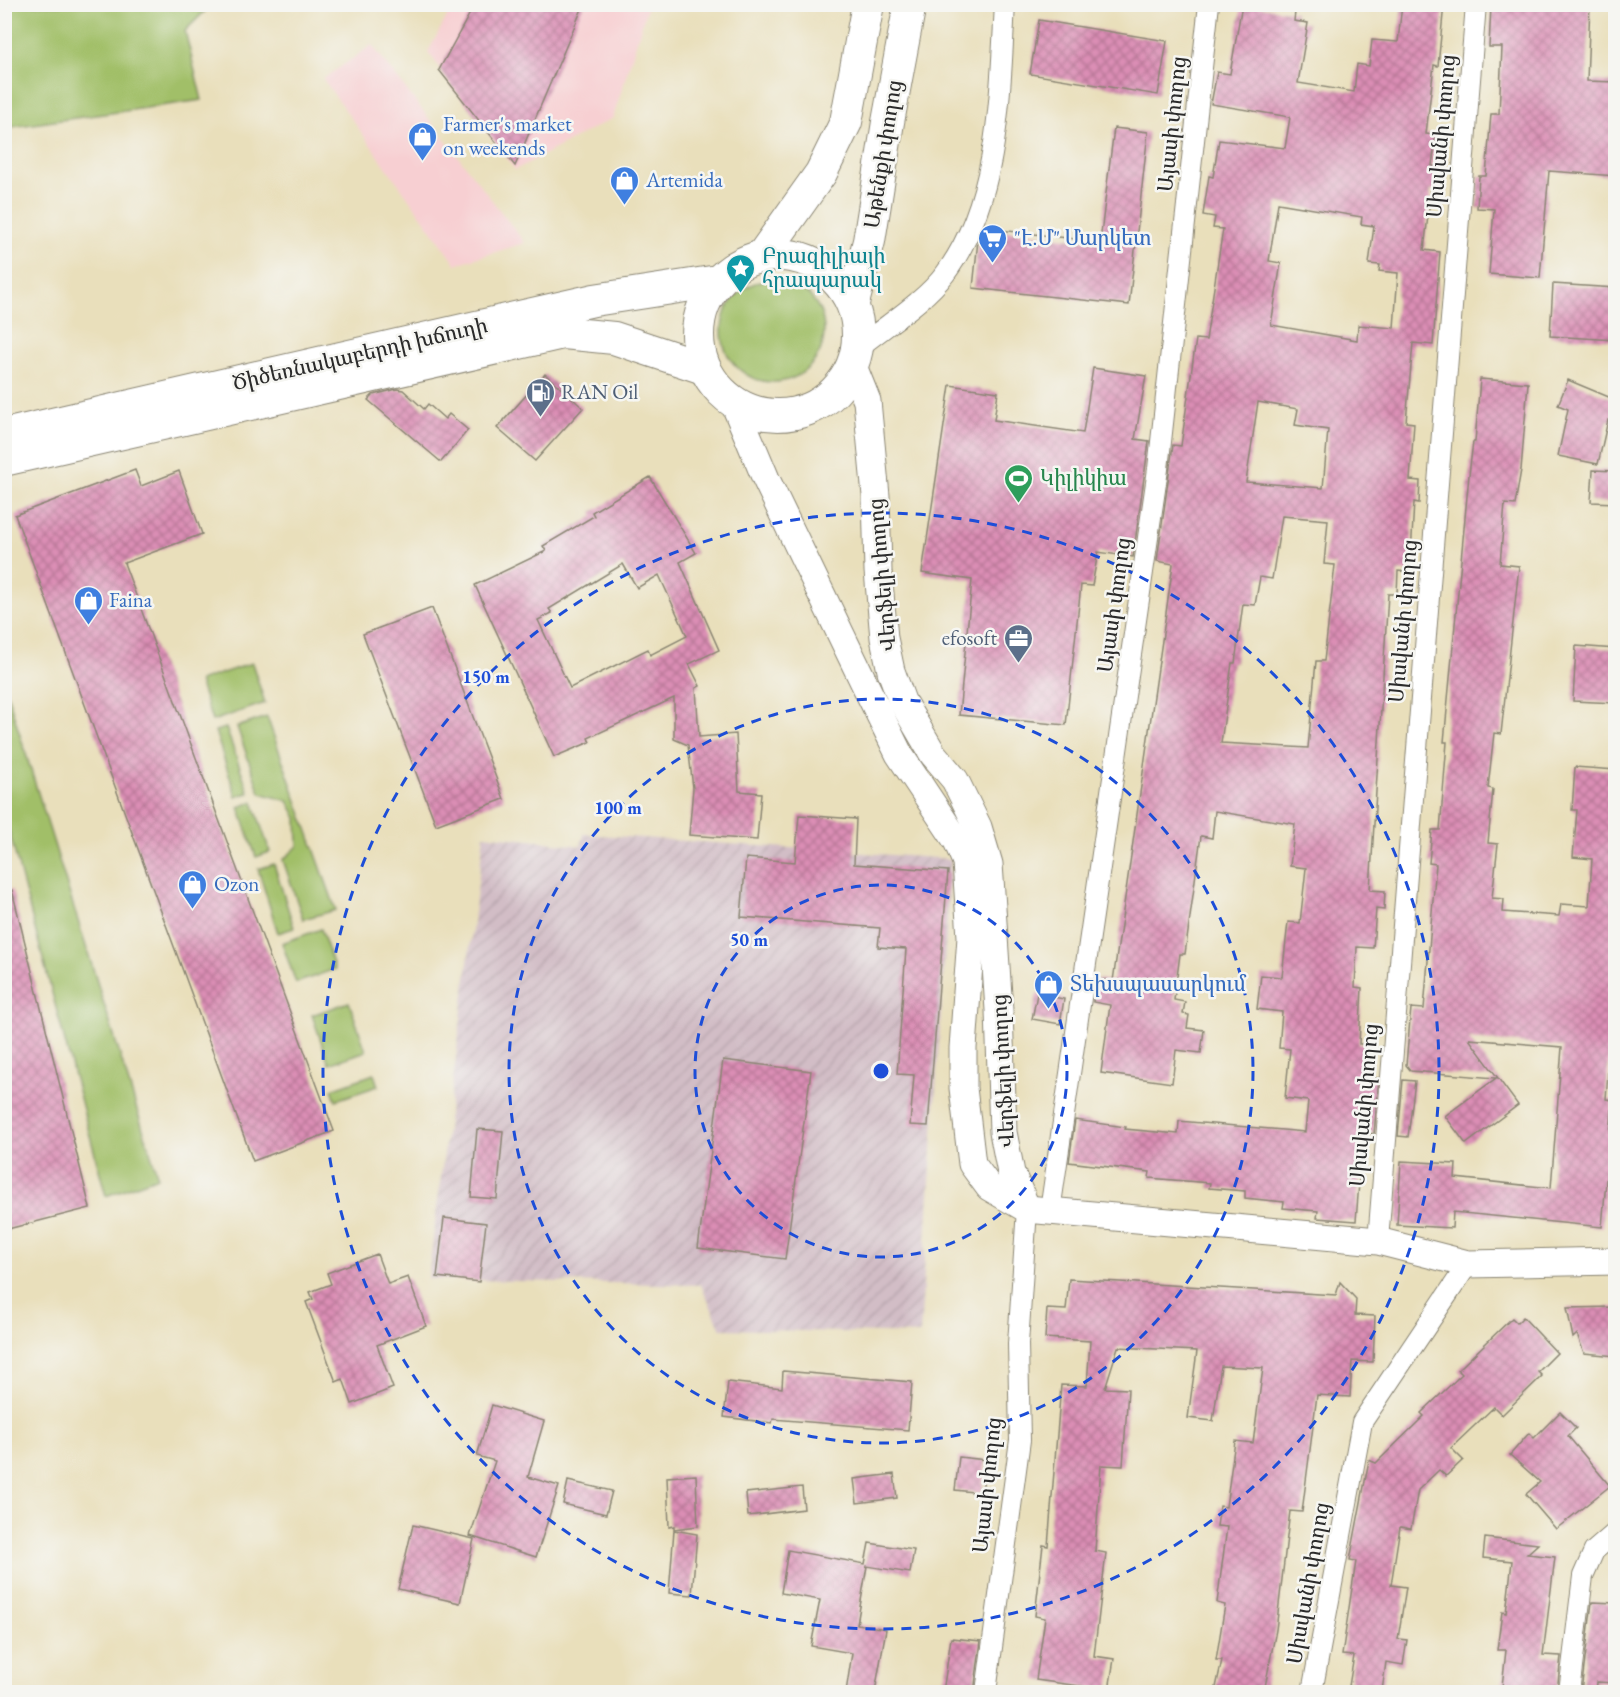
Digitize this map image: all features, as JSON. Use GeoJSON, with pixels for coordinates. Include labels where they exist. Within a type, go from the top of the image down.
{"type":"FeatureCollection","features":[{"type":"Feature","properties":{"kind":"main road","name":"Աթենքի փողոց"},"geometry":{"type":"LineString","coordinates":[[762,256],[821,173],[846,122],[868,4]]}},
{"type":"Feature","properties":{"kind":"main road","name":"Աթենքի փողոց"},"geometry":{"type":"LineString","coordinates":[[853,303],[869,241],[910,4]]}},
{"type":"Feature","properties":{"kind":"main road"},"geometry":{"type":"LineString","coordinates":[[784,254],[806,259],[825,269],[842,284],[853,303],[857,318],[856,357],[841,386],[824,402],[802,412],[779,416],[756,413],[734,403],[716,387],[704,368],[698,346],[699,323],[705,301],[718,281],[738,265],[762,256],[784,254]]}},
{"type":"Feature","properties":{"kind":"main road","name":"Ծիծեռնակաբերդի խճուղի"},"geometry":{"type":"LineString","coordinates":[[4,435],[594,300],[718,281]]}},
{"type":"Feature","properties":{"kind":"main road","name":"Ծիծեռնակաբերդի խճուղի"},"geometry":{"type":"LineString","coordinates":[[4,460],[563,333],[614,338],[704,368]]}},
{"type":"Feature","properties":{"kind":"street"},"geometry":{"type":"LineString","coordinates":[[856,357],[945,274],[964,240],[987,180],[999,108],[1005,4]]}},
{"type":"Feature","properties":{"kind":"street","name":"Այասի փողոց"},"geometry":{"type":"LineString","coordinates":[[986,1692],[1020,1440],[1018,1344],[1158,469],[1209,4]]}},
{"type":"Feature","properties":{"kind":"street","name":"Սիսվանի փողոց"},"geometry":{"type":"LineString","coordinates":[[1378,1241],[1476,4]]}},
{"type":"Feature","properties":{"kind":"street","name":"Վերֆելի փողոց"},"geometry":{"type":"LineString","coordinates":[[856,357],[867,401],[876,496],[884,638],[891,671],[902,701],[928,745],[955,780],[978,827],[988,864],[999,1010],[1003,1132],[1011,1173],[1038,1210]]}},
{"type":"Feature","properties":{"kind":"street"},"geometry":{"type":"LineString","coordinates":[[734,403],[766,479],[899,754],[957,841],[966,862],[971,937],[963,1048],[963,1088],[972,1164],[990,1187],[1038,1210],[1378,1241],[1468,1264],[1616,1261]]}},
{"type":"Feature","properties":{"kind":"street","name":"Սիսվանի փողոց"},"geometry":{"type":"LineString","coordinates":[[1312,1692],[1362,1422],[1468,1264]]}},
{"type":"Feature","properties":{"kind":"street"},"geometry":{"type":"LineString","coordinates":[[1569,1692],[1583,1576],[1594,1551],[1616,1532]]}},
{"type":"Feature","properties":{"kind":"shaded area"},"geometry":{"type":"Polygon","coordinates":[[[453,5],[648,5],[613,118],[515,170],[428,52],[453,5]]]}},
{"type":"Feature","properties":{"kind":"shaded area","name":"Farmer's market on weekends"},"geometry":{"type":"Polygon","coordinates":[[[372,45],[525,243],[456,264],[323,79],[372,45]]]}},
{"type":"Feature","properties":{"kind":"shaded area"},"geometry":{"type":"Polygon","coordinates":[[[584,834],[951,859],[920,1334],[721,1329],[701,1285],[428,1279],[484,835],[581,846],[584,834]]]}},
{"type":"Feature","properties":{"kind":"green space"},"geometry":{"type":"Polygon","coordinates":[[[4,5],[211,5],[185,31],[202,100],[5,128],[4,5]]]}},
{"type":"Feature","properties":{"kind":"green space"},"geometry":{"type":"Polygon","coordinates":[[[773,280],[792,284],[809,295],[820,312],[824,331],[820,350],[809,367],[792,378],[773,382],[754,378],[737,367],[726,350],[722,331],[726,312],[737,295],[754,284],[773,280]]]}},
{"type":"Feature","properties":{"kind":"green space"},"geometry":{"type":"Polygon","coordinates":[[[252,663],[265,703],[212,721],[199,681],[252,663]]]}},
{"type":"Feature","properties":{"kind":"green space"},"geometry":{"type":"Polygon","coordinates":[[[5,687],[158,1177],[106,1196],[5,816],[5,687]]]}},
{"type":"Feature","properties":{"kind":"green space"},"geometry":{"type":"Polygon","coordinates":[[[267,717],[336,910],[303,919],[283,860],[298,846],[297,818],[288,801],[260,793],[237,727],[267,717]]]}},
{"type":"Feature","properties":{"kind":"green space"},"geometry":{"type":"Polygon","coordinates":[[[226,728],[249,793],[236,796],[215,731],[226,728]]]}},
{"type":"Feature","properties":{"kind":"green space"},"geometry":{"type":"Polygon","coordinates":[[[253,802],[270,852],[256,857],[239,807],[253,802]]]}},
{"type":"Feature","properties":{"kind":"green space"},"geometry":{"type":"Polygon","coordinates":[[[274,864],[294,928],[278,933],[258,869],[274,864]]]}},
{"type":"Feature","properties":{"kind":"green space"},"geometry":{"type":"Polygon","coordinates":[[[321,929],[335,969],[296,983],[282,943],[321,929]]]}},
{"type":"Feature","properties":{"kind":"green space"},"geometry":{"type":"Polygon","coordinates":[[[349,1002],[366,1051],[329,1064],[312,1015],[349,1002]]]}},
{"type":"Feature","properties":{"kind":"green space"},"geometry":{"type":"Polygon","coordinates":[[[374,1074],[378,1086],[336,1100],[332,1089],[374,1074]]]}},
{"type":"Feature","properties":{"kind":"building"},"geometry":{"type":"Polygon","coordinates":[[[475,4],[584,4],[515,166],[439,70],[475,4]]]}},
{"type":"Feature","properties":{"kind":"building"},"geometry":{"type":"Polygon","coordinates":[[[1242,4],[1295,12],[1294,21],[1308,23],[1298,83],[1354,92],[1357,64],[1369,66],[1372,40],[1398,42],[1402,4],[1444,4],[1438,66],[1434,65],[1426,134],[1436,135],[1432,166],[1444,167],[1441,191],[1431,190],[1424,250],[1440,252],[1433,345],[1413,343],[1406,422],[1414,423],[1410,480],[1420,481],[1419,503],[1414,502],[1410,572],[1398,571],[1397,594],[1388,594],[1370,890],[1385,891],[1384,910],[1376,909],[1373,948],[1357,947],[1355,987],[1362,988],[1359,1044],[1365,1044],[1363,1077],[1379,1078],[1374,1134],[1363,1132],[1356,1221],[1317,1218],[1318,1211],[1283,1208],[1284,1202],[1245,1198],[1245,1191],[1209,1188],[1210,1183],[1149,1178],[1150,1172],[1069,1162],[1075,1120],[1126,1127],[1125,1129],[1178,1134],[1179,1121],[1305,1132],[1308,1101],[1285,1098],[1290,1049],[1279,1048],[1282,1012],[1257,1009],[1261,975],[1282,977],[1288,922],[1300,923],[1306,868],[1290,866],[1295,824],[1215,811],[1212,838],[1201,836],[1185,954],[1180,954],[1174,1000],[1185,1002],[1183,1014],[1189,1015],[1187,1028],[1204,1030],[1201,1053],[1176,1050],[1172,1083],[1101,1073],[1110,1005],[1093,1002],[1096,979],[1113,981],[1173,564],[1157,561],[1173,445],[1181,446],[1196,339],[1206,340],[1223,229],[1213,228],[1215,217],[1203,215],[1209,176],[1213,177],[1219,140],[1285,148],[1290,117],[1211,104],[1217,72],[1230,74],[1242,4]],[[1278,203],[1269,261],[1281,263],[1271,325],[1357,340],[1358,325],[1394,328],[1398,273],[1379,271],[1380,265],[1369,264],[1374,226],[1361,224],[1362,217],[1278,203]],[[1258,402],[1246,482],[1323,488],[1328,430],[1295,425],[1298,409],[1258,402]],[[1282,516],[1272,579],[1260,577],[1255,605],[1243,604],[1221,743],[1308,748],[1316,661],[1324,661],[1335,565],[1324,564],[1328,520],[1282,516]]]}},
{"type":"Feature","properties":{"kind":"building"},"geometry":{"type":"Polygon","coordinates":[[[1497,4],[1590,4],[1587,81],[1616,82],[1613,130],[1616,130],[1616,176],[1549,171],[1540,278],[1489,274],[1494,209],[1477,208],[1479,176],[1486,176],[1491,114],[1499,114],[1502,47],[1489,47],[1491,6],[1497,6],[1497,4]]]}},
{"type":"Feature","properties":{"kind":"building"},"geometry":{"type":"Polygon","coordinates":[[[1039,20],[1167,41],[1158,95],[1030,74],[1039,20]]]}},
{"type":"Feature","properties":{"kind":"building"},"geometry":{"type":"Polygon","coordinates":[[[1114,128],[1148,132],[1129,305],[973,288],[978,240],[983,228],[1100,242],[1114,128]]]}},
{"type":"Feature","properties":{"kind":"building"},"geometry":{"type":"Polygon","coordinates":[[[1553,284],[1616,288],[1616,340],[1550,336],[1553,284]]]}},
{"type":"Feature","properties":{"kind":"building"},"geometry":{"type":"Polygon","coordinates":[[[1093,368],[1146,376],[1135,439],[1149,441],[1133,557],[1098,552],[1092,586],[1081,585],[1066,725],[959,715],[972,580],[922,573],[950,385],[998,392],[994,420],[1083,433],[1093,368]]]}},
{"type":"Feature","properties":{"kind":"building","name":"RAN Oil"},"geometry":{"type":"Polygon","coordinates":[[[545,374],[583,408],[535,461],[497,428],[545,374]]]}},
{"type":"Feature","properties":{"kind":"building"},"geometry":{"type":"Polygon","coordinates":[[[1480,379],[1528,383],[1521,470],[1515,505],[1505,504],[1500,564],[1519,566],[1501,734],[1494,733],[1488,788],[1493,789],[1488,843],[1498,844],[1492,898],[1504,899],[1503,912],[1559,916],[1561,904],[1589,906],[1592,859],[1573,857],[1577,810],[1572,810],[1575,767],[1616,770],[1616,970],[1606,1099],[1613,1100],[1602,1227],[1453,1212],[1452,1228],[1397,1225],[1401,1161],[1456,1164],[1455,1178],[1551,1188],[1562,1047],[1469,1039],[1518,1105],[1466,1144],[1445,1116],[1496,1078],[1411,1071],[1406,1065],[1411,1008],[1424,1009],[1436,864],[1429,863],[1432,830],[1440,830],[1447,742],[1444,742],[1480,379]]]}},
{"type":"Feature","properties":{"kind":"building"},"geometry":{"type":"Polygon","coordinates":[[[1568,380],[1616,400],[1616,423],[1608,420],[1598,464],[1558,456],[1568,409],[1558,405],[1568,380]]]}},
{"type":"Feature","properties":{"kind":"building"},"geometry":{"type":"Polygon","coordinates":[[[397,389],[403,390],[424,409],[428,404],[445,419],[449,414],[468,430],[441,462],[368,400],[373,395],[397,389]]]}},
{"type":"Feature","properties":{"kind":"building"},"geometry":{"type":"Polygon","coordinates":[[[135,470],[141,486],[179,471],[202,534],[124,563],[334,1131],[253,1161],[15,515],[135,470]]]}},
{"type":"Feature","properties":{"kind":"building"},"geometry":{"type":"Polygon","coordinates":[[[1593,470],[1616,471],[1616,503],[1591,502],[1593,470]]]}},
{"type":"Feature","properties":{"kind":"building"},"geometry":{"type":"Polygon","coordinates":[[[650,477],[696,553],[680,562],[719,650],[689,664],[700,686],[696,688],[699,737],[736,734],[739,791],[761,793],[757,840],[689,835],[693,788],[688,745],[674,739],[674,698],[588,738],[590,742],[554,757],[475,585],[546,551],[543,546],[594,516],[592,512],[650,477]],[[623,564],[549,609],[552,613],[538,620],[570,688],[648,649],[650,655],[687,636],[659,575],[637,588],[623,564]]]}},
{"type":"Feature","properties":{"kind":"building"},"geometry":{"type":"Polygon","coordinates":[[[432,608],[504,799],[436,825],[363,634],[432,608]]]}},
{"type":"Feature","properties":{"kind":"building"},"geometry":{"type":"Polygon","coordinates":[[[1576,646],[1616,649],[1616,703],[1573,701],[1576,646]]]}},
{"type":"Feature","properties":{"kind":"building"},"geometry":{"type":"Polygon","coordinates":[[[799,815],[856,819],[854,864],[948,871],[928,1126],[910,1125],[914,1075],[897,1074],[906,949],[878,947],[880,928],[741,917],[746,858],[795,862],[799,815]]]}},
{"type":"Feature","properties":{"kind":"building"},"geometry":{"type":"Polygon","coordinates":[[[12,890],[90,1208],[4,1230],[4,891],[12,890]]]}},
{"type":"Feature","properties":{"kind":"building"},"geometry":{"type":"Polygon","coordinates":[[[1037,994],[1064,999],[1060,1024],[1032,1019],[1037,994]]]}},
{"type":"Feature","properties":{"kind":"building"},"geometry":{"type":"Polygon","coordinates":[[[723,1060],[811,1071],[785,1259],[698,1248],[723,1060]]]}},
{"type":"Feature","properties":{"kind":"building"},"geometry":{"type":"Polygon","coordinates":[[[1403,1080],[1415,1081],[1408,1137],[1398,1136],[1403,1080]]]}},
{"type":"Feature","properties":{"kind":"building"},"geometry":{"type":"Polygon","coordinates":[[[477,1129],[503,1131],[497,1199],[471,1197],[477,1129]]]}},
{"type":"Feature","properties":{"kind":"building"},"geometry":{"type":"Polygon","coordinates":[[[444,1218],[486,1223],[479,1282],[437,1277],[444,1218]]]}},
{"type":"Feature","properties":{"kind":"building"},"geometry":{"type":"Polygon","coordinates":[[[377,1254],[388,1284],[408,1277],[426,1326],[377,1345],[393,1388],[352,1404],[343,1379],[336,1382],[306,1302],[313,1299],[310,1292],[331,1284],[327,1273],[377,1254]]]}},
{"type":"Feature","properties":{"kind":"building"},"geometry":{"type":"Polygon","coordinates":[[[1069,1279],[1336,1295],[1340,1282],[1356,1299],[1355,1315],[1375,1316],[1373,1362],[1352,1361],[1350,1397],[1317,1395],[1302,1512],[1290,1511],[1276,1630],[1264,1692],[1215,1692],[1222,1660],[1216,1660],[1225,1605],[1217,1603],[1227,1527],[1217,1526],[1220,1506],[1226,1507],[1235,1441],[1253,1443],[1263,1368],[1221,1366],[1213,1421],[1188,1418],[1197,1351],[1118,1347],[1105,1388],[1128,1389],[1123,1466],[1101,1465],[1095,1551],[1106,1553],[1094,1656],[1114,1659],[1109,1690],[1036,1680],[1045,1618],[1035,1616],[1043,1545],[1048,1546],[1061,1385],[1087,1386],[1090,1341],[1045,1338],[1047,1309],[1066,1310],[1069,1279]]]}},
{"type":"Feature","properties":{"kind":"building"},"geometry":{"type":"Polygon","coordinates":[[[1616,1307],[1616,1356],[1584,1353],[1577,1334],[1573,1338],[1567,1308],[1616,1307]]]}},
{"type":"Feature","properties":{"kind":"building"},"geometry":{"type":"Polygon","coordinates":[[[1523,1317],[1557,1353],[1538,1372],[1542,1376],[1502,1415],[1494,1407],[1451,1448],[1463,1460],[1446,1476],[1439,1470],[1418,1490],[1411,1529],[1400,1527],[1391,1585],[1406,1587],[1398,1639],[1407,1640],[1403,1665],[1386,1662],[1382,1691],[1349,1686],[1354,1656],[1342,1655],[1356,1561],[1350,1560],[1369,1460],[1376,1463],[1424,1416],[1421,1413],[1462,1374],[1458,1370],[1512,1318],[1517,1323],[1523,1317]]]}},
{"type":"Feature","properties":{"kind":"building"},"geometry":{"type":"Polygon","coordinates":[[[783,1371],[912,1382],[908,1430],[773,1419],[772,1423],[724,1417],[728,1382],[782,1388],[783,1371]]]}},
{"type":"Feature","properties":{"kind":"building"},"geometry":{"type":"Polygon","coordinates":[[[492,1405],[544,1421],[528,1477],[559,1486],[536,1557],[470,1536],[495,1461],[477,1456],[492,1405]]]}},
{"type":"Feature","properties":{"kind":"building"},"geometry":{"type":"Polygon","coordinates":[[[1560,1412],[1576,1428],[1568,1436],[1610,1486],[1556,1529],[1526,1494],[1540,1482],[1510,1455],[1529,1433],[1534,1438],[1560,1412]]]}},
{"type":"Feature","properties":{"kind":"building"},"geometry":{"type":"Polygon","coordinates":[[[959,1457],[986,1460],[982,1493],[955,1490],[959,1457]]]}},
{"type":"Feature","properties":{"kind":"building"},"geometry":{"type":"Polygon","coordinates":[[[894,1474],[897,1498],[857,1503],[854,1479],[894,1474]]]}},
{"type":"Feature","properties":{"kind":"building"},"geometry":{"type":"Polygon","coordinates":[[[696,1475],[698,1526],[674,1529],[674,1526],[669,1527],[667,1477],[696,1475]]]}},
{"type":"Feature","properties":{"kind":"building"},"geometry":{"type":"Polygon","coordinates":[[[568,1481],[612,1491],[606,1514],[563,1504],[568,1481]]]}},
{"type":"Feature","properties":{"kind":"building"},"geometry":{"type":"Polygon","coordinates":[[[802,1487],[804,1509],[748,1516],[746,1493],[802,1487]]]}},
{"type":"Feature","properties":{"kind":"building"},"geometry":{"type":"Polygon","coordinates":[[[413,1525],[474,1539],[460,1603],[398,1589],[413,1525]]]}},
{"type":"Feature","properties":{"kind":"building"},"geometry":{"type":"Polygon","coordinates":[[[674,1530],[697,1534],[692,1595],[669,1593],[674,1530]]]}},
{"type":"Feature","properties":{"kind":"building"},"geometry":{"type":"Polygon","coordinates":[[[1485,1538],[1538,1544],[1527,1554],[1555,1557],[1543,1655],[1561,1656],[1557,1691],[1511,1692],[1512,1688],[1502,1687],[1506,1650],[1497,1650],[1502,1612],[1506,1613],[1512,1561],[1483,1558],[1485,1538]]]}},
{"type":"Feature","properties":{"kind":"building"},"geometry":{"type":"Polygon","coordinates":[[[869,1543],[914,1550],[910,1573],[867,1566],[857,1624],[886,1629],[875,1692],[846,1692],[852,1653],[811,1646],[820,1600],[781,1593],[788,1550],[865,1564],[869,1543]]]}},
{"type":"Feature","properties":{"kind":"building"},"geometry":{"type":"Polygon","coordinates":[[[1592,1602],[1616,1603],[1616,1683],[1596,1682],[1595,1692],[1581,1692],[1592,1602]]]}},
{"type":"Feature","properties":{"kind":"building"},"geometry":{"type":"Polygon","coordinates":[[[951,1638],[981,1641],[974,1692],[943,1692],[951,1638]]]}},
{"type":"Feature","properties":{"kind":"place","name":"Farmer's market on weekends"},"geometry":{"type":"Point","coordinates":[422,162]}},
{"type":"Feature","properties":{"kind":"place","name":"Artemida"},"geometry":{"type":"Point","coordinates":[625,206]}},
{"type":"Feature","properties":{"kind":"place","name":"\"Է.Մ\" Մարկետ"},"geometry":{"type":"Point","coordinates":[993,264]}},
{"type":"Feature","properties":{"kind":"place","name":"Բրազիլիայի հրապարակ"},"geometry":{"type":"Point","coordinates":[741,294]}},
{"type":"Feature","properties":{"kind":"place","name":"RAN Oil"},"geometry":{"type":"Point","coordinates":[540,418]}},
{"type":"Feature","properties":{"kind":"place","name":"Կիլիկիա"},"geometry":{"type":"Point","coordinates":[1019,504]}},
{"type":"Feature","properties":{"kind":"place","name":"Faina"},"geometry":{"type":"Point","coordinates":[88,626]}},
{"type":"Feature","properties":{"kind":"place","name":"efosoft"},"geometry":{"type":"Point","coordinates":[1018,664]}},
{"type":"Feature","properties":{"kind":"place","name":"Ozon"},"geometry":{"type":"Point","coordinates":[193,910]}},
{"type":"Feature","properties":{"kind":"place","name":"Տեխսպասարկում"},"geometry":{"type":"Point","coordinates":[1049,1010]}}]}
